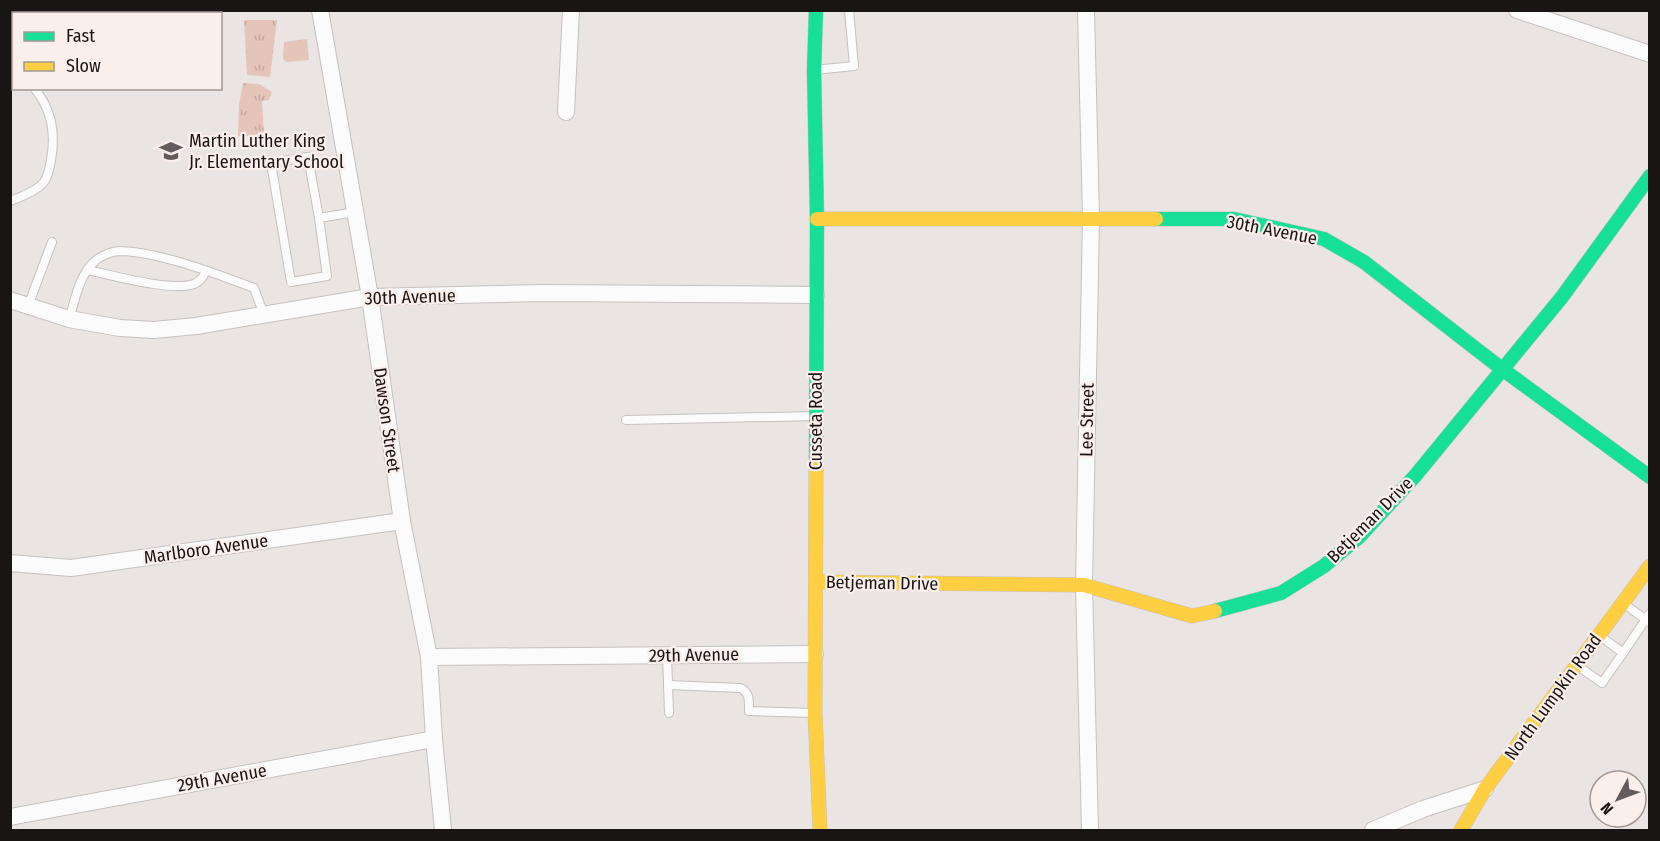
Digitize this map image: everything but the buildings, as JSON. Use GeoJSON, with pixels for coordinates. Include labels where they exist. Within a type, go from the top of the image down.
{"type":"FeatureCollection","features":[{"type":"Feature","properties":{"kind":"street","name":"Dawson Street"},"geometry":{"type":"LineString","coordinates":[[320,10],[370,297],[402,521],[429,657],[443,831]]}},
{"type":"Feature","properties":{"kind":"street"},"geometry":{"type":"LineString","coordinates":[[566,112],[571,10]]}},
{"type":"Feature","properties":{"kind":"street","name":"Cusseta Road"},"geometry":{"type":"LineString","coordinates":[[816,10],[814,70],[817,416],[814,713],[820,831]]}},
{"type":"Feature","properties":{"kind":"street","name":"Lee Street"},"geometry":{"type":"LineString","coordinates":[[1086,10],[1091,218],[1084,585],[1090,831]]}},
{"type":"Feature","properties":{"kind":"street"},"geometry":{"type":"LineString","coordinates":[[1517,10],[1650,54]]}},
{"type":"Feature","properties":{"kind":"street","name":"Betjeman Drive"},"geometry":{"type":"LineString","coordinates":[[816,582],[1084,585],[1192,616],[1281,593],[1324,566],[1359,537],[1415,476],[1562,297],[1650,176]]}},
{"type":"Feature","properties":{"kind":"street","name":"30th Avenue"},"geometry":{"type":"LineString","coordinates":[[817,219],[1234,219],[1324,239],[1364,261],[1502,369],[1650,477]]}},
{"type":"Feature","properties":{"kind":"street","name":"30th Avenue"},"geometry":{"type":"LineString","coordinates":[[10,300],[69,319],[120,328],[154,330],[196,326],[370,297],[543,293],[816,295]]}},
{"type":"Feature","properties":{"kind":"street","name":"Marlboro Avenue"},"geometry":{"type":"LineString","coordinates":[[10,563],[71,568],[402,521]]}},
{"type":"Feature","properties":{"kind":"street","name":"North Lumpkin Road"},"geometry":{"type":"LineString","coordinates":[[1461,831],[1485,789],[1650,566]]}},
{"type":"Feature","properties":{"kind":"street","name":"29th Avenue"},"geometry":{"type":"LineString","coordinates":[[429,657],[815,654]]}},
{"type":"Feature","properties":{"kind":"street","name":"29th Avenue"},"geometry":{"type":"LineString","coordinates":[[10,817],[434,739]]}},
{"type":"Feature","properties":{"kind":"street"},"geometry":{"type":"LineString","coordinates":[[1373,831],[1424,809],[1485,789]]}},
{"type":"Feature","properties":{"kind":"lane"},"geometry":{"type":"LineString","coordinates":[[814,70],[854,66],[849,10]]}},
{"type":"Feature","properties":{"kind":"lane"},"geometry":{"type":"LineString","coordinates":[[10,201],[24,196],[44,183],[50,166],[54,144],[52,120],[36,90]]}},
{"type":"Feature","properties":{"kind":"lane"},"geometry":{"type":"LineString","coordinates":[[308,157],[319,218],[327,276],[291,282],[272,163],[308,157]]}},
{"type":"Feature","properties":{"kind":"lane"},"geometry":{"type":"LineString","coordinates":[[319,218],[355,212]]}},
{"type":"Feature","properties":{"kind":"lane"},"geometry":{"type":"LineString","coordinates":[[28,306],[52,242]]}},
{"type":"Feature","properties":{"kind":"lane"},"geometry":{"type":"LineString","coordinates":[[69,319],[81,278],[96,259],[118,250],[147,255],[206,271],[254,288],[264,315]]}},
{"type":"Feature","properties":{"kind":"lane"},"geometry":{"type":"LineString","coordinates":[[87,270],[172,286],[193,284],[202,279],[206,271]]}},
{"type":"Feature","properties":{"kind":"lane"},"geometry":{"type":"LineString","coordinates":[[626,420],[817,416]]}},
{"type":"Feature","properties":{"kind":"lane"},"geometry":{"type":"LineString","coordinates":[[1576,665],[1602,683],[1648,618],[1623,602]]}},
{"type":"Feature","properties":{"kind":"lane"},"geometry":{"type":"LineString","coordinates":[[1599,635],[1623,653]]}},
{"type":"Feature","properties":{"kind":"lane"},"geometry":{"type":"LineString","coordinates":[[667,655],[669,713]]}},
{"type":"Feature","properties":{"kind":"lane"},"geometry":{"type":"LineString","coordinates":[[669,685],[740,688],[745,690],[748,696],[749,711],[814,713]]}},
{"type":"Feature","properties":{"kind":"green space"},"geometry":{"type":"Polygon","coordinates":[[[244,20],[277,20],[270,77],[247,75],[244,20]]]}},
{"type":"Feature","properties":{"kind":"green space"},"geometry":{"type":"Polygon","coordinates":[[[307,39],[309,60],[286,62],[283,59],[284,42],[307,39]]]}},
{"type":"Feature","properties":{"kind":"green space"},"geometry":{"type":"Polygon","coordinates":[[[243,83],[259,84],[272,92],[269,100],[262,101],[264,136],[238,136],[239,105],[243,83]]]}},
{"type":"Feature","properties":{"kind":"traffic: fast"},"geometry":{"type":"LineString","coordinates":[[816,10],[814,70],[817,219],[816,469]]}},
{"type":"Feature","properties":{"kind":"traffic: fast"},"geometry":{"type":"LineString","coordinates":[[1215,611],[1281,593],[1324,566],[1359,537],[1415,476],[1562,297],[1650,176]]}},
{"type":"Feature","properties":{"kind":"traffic: fast"},"geometry":{"type":"LineString","coordinates":[[1156,219],[1234,219],[1324,239],[1364,262],[1502,369],[1650,477]]}},
{"type":"Feature","properties":{"kind":"traffic: slow"},"geometry":{"type":"LineString","coordinates":[[817,219],[1156,219]]}},
{"type":"Feature","properties":{"kind":"traffic: slow"},"geometry":{"type":"LineString","coordinates":[[816,469],[815,713],[820,830]]}},
{"type":"Feature","properties":{"kind":"traffic: slow"},"geometry":{"type":"LineString","coordinates":[[1461,830],[1485,789],[1650,566]]}},
{"type":"Feature","properties":{"kind":"traffic: slow"},"geometry":{"type":"LineString","coordinates":[[816,582],[1084,585],[1192,616],[1215,611]]}},
{"type":"Feature","properties":{"kind":"place","name":"Martin Luther King Jr. Elementary School"},"geometry":{"type":"Point","coordinates":[171,151]}}]}
